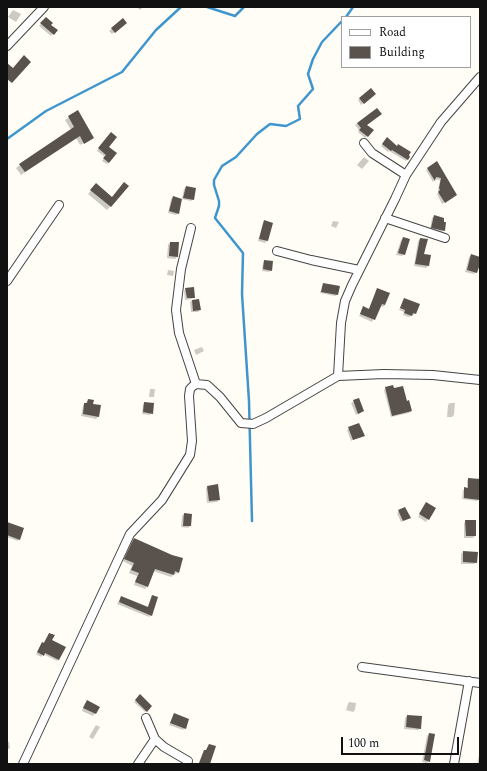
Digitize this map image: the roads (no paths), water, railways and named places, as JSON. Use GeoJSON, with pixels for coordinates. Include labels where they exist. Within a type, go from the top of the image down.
{"type":"FeatureCollection","features":[{"type":"Feature","properties":{"kind":"street"},"geometry":{"type":"LineString","coordinates":[[7,46],[44,7]]}},
{"type":"Feature","properties":{"kind":"street"},"geometry":{"type":"LineString","coordinates":[[338,376],[341,323],[345,301],[359,270],[406,175],[441,122],[480,77]]}},
{"type":"Feature","properties":{"kind":"street"},"geometry":{"type":"LineString","coordinates":[[364,143],[372,153],[406,175]]}},
{"type":"Feature","properties":{"kind":"street"},"geometry":{"type":"LineString","coordinates":[[7,281],[59,205]]}},
{"type":"Feature","properties":{"kind":"street"},"geometry":{"type":"LineString","coordinates":[[385,218],[445,238]]}},
{"type":"Feature","properties":{"kind":"street"},"geometry":{"type":"LineString","coordinates":[[190,228],[181,269],[176,310],[179,333],[196,384]]}},
{"type":"Feature","properties":{"kind":"street"},"geometry":{"type":"LineString","coordinates":[[277,251],[359,270]]}},
{"type":"Feature","properties":{"kind":"street"},"geometry":{"type":"LineString","coordinates":[[23,764],[130,534],[162,500],[190,455],[192,441],[189,396],[190,389],[196,384],[207,385],[213,389],[241,423],[253,424],[338,376],[384,374],[433,375],[480,380]]}},
{"type":"Feature","properties":{"kind":"street"},"geometry":{"type":"LineString","coordinates":[[362,667],[480,683]]}},
{"type":"Feature","properties":{"kind":"street"},"geometry":{"type":"LineString","coordinates":[[454,764],[468,681]]}},
{"type":"Feature","properties":{"kind":"street"},"geometry":{"type":"LineString","coordinates":[[146,718],[154,739],[164,747],[188,761]]}},
{"type":"Feature","properties":{"kind":"street"},"geometry":{"type":"LineString","coordinates":[[138,764],[154,739]]}},
{"type":"Feature","properties":{"kind":"waterway"},"geometry":{"type":"LineString","coordinates":[[7,139],[46,111],[122,72],[156,30],[181,7]]}},
{"type":"Feature","properties":{"kind":"waterway"},"geometry":{"type":"LineString","coordinates":[[207,7],[235,16],[244,7]]}},
{"type":"Feature","properties":{"kind":"waterway"},"geometry":{"type":"LineString","coordinates":[[347,16],[353,7]]}},
{"type":"Feature","properties":{"kind":"waterway"},"geometry":{"type":"LineString","coordinates":[[252,521],[249,401],[242,294],[243,253],[215,218],[219,201],[214,180],[222,166],[236,157],[257,134],[270,124],[286,126],[300,119],[298,106],[313,89],[308,74],[313,59],[322,42],[341,22]]}}]}
